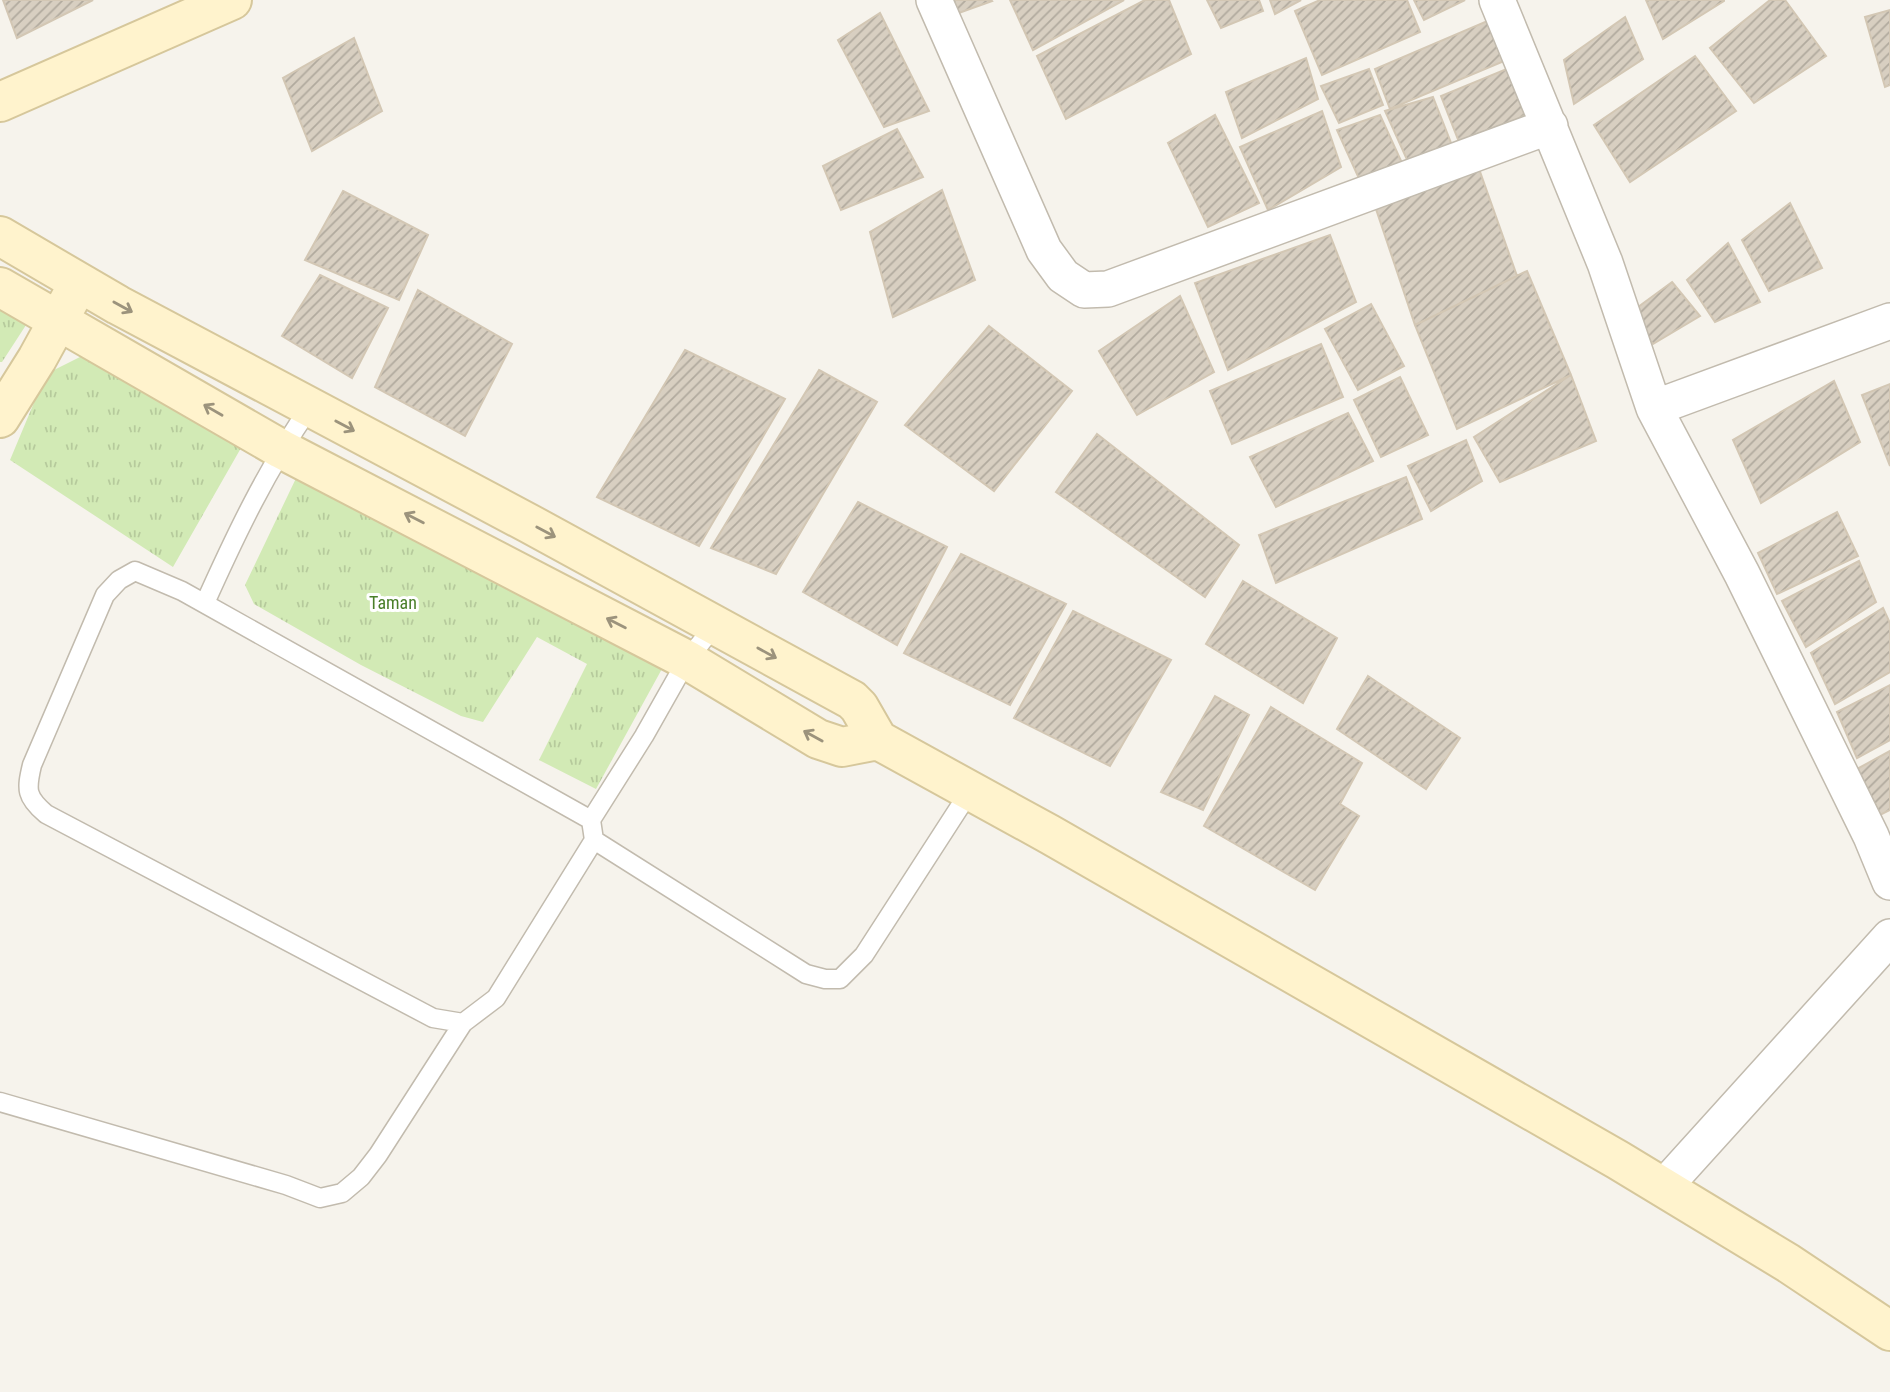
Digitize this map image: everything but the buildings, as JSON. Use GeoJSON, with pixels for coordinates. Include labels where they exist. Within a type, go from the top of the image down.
{"type":"FeatureCollection","features":[{"type":"Feature","properties":{"kind":"main road"},"geometry":{"type":"LineString","coordinates":[[0,102],[232,0]]}},
{"type":"Feature","properties":{"kind":"main road"},"geometry":{"type":"LineString","coordinates":[[0,236],[80,283],[716,624],[852,700],[878,740],[1086,855],[1663,1188],[1788,1263],[1890,1331]]}},
{"type":"Feature","properties":{"kind":"main road"},"geometry":{"type":"LineString","coordinates":[[0,418],[22,368],[80,283]]}},
{"type":"Feature","properties":{"kind":"main road"},"geometry":{"type":"LineString","coordinates":[[0,287],[281,449],[687,660],[830,744],[842,747],[878,740]]}},
{"type":"Feature","properties":{"kind":"street"},"geometry":{"type":"LineString","coordinates":[[934,0],[1044,250],[1063,276],[1084,289],[1108,289],[1550,126]]}},
{"type":"Feature","properties":{"kind":"street"},"geometry":{"type":"LineString","coordinates":[[1497,0],[1605,263],[1654,408],[1742,574],[1871,836],[1890,882]]}},
{"type":"Feature","properties":{"kind":"street"},"geometry":{"type":"LineString","coordinates":[[1654,408],[1890,321]]}},
{"type":"Feature","properties":{"kind":"street"},"geometry":{"type":"LineString","coordinates":[[1663,1188],[1890,937]]}},
{"type":"Feature","properties":{"kind":"lane"},"geometry":{"type":"LineString","coordinates":[[205,603],[281,449],[310,407]]}},
{"type":"Feature","properties":{"kind":"lane"},"geometry":{"type":"LineString","coordinates":[[463,1023],[433,1018],[46,814],[32,802],[27,786],[32,765],[105,595],[119,580],[135,571],[182,590],[591,820]]}},
{"type":"Feature","properties":{"kind":"lane"},"geometry":{"type":"LineString","coordinates":[[0,1102],[286,1185],[320,1198],[342,1193],[378,1155],[463,1023],[496,998],[594,840],[591,820],[644,736],[687,660],[716,624]]}},
{"type":"Feature","properties":{"kind":"lane"},"geometry":{"type":"LineString","coordinates":[[594,840],[806,974],[825,979],[840,979],[853,968],[873,943],[970,791]]}},
{"type":"Feature","properties":{"kind":"green space"},"geometry":{"type":"Polygon","coordinates":[[[0,303],[28,322],[2,362],[0,362],[0,303]]]}},
{"type":"Feature","properties":{"kind":"green space"},"geometry":{"type":"Polygon","coordinates":[[[102,346],[245,441],[173,567],[10,460],[46,374],[102,346]]]}},
{"type":"Feature","properties":{"kind":"green space","name":"Taman"},"geometry":{"type":"Polygon","coordinates":[[[299,472],[663,667],[596,789],[539,760],[587,664],[537,637],[483,722],[461,716],[361,665],[254,604],[245,585],[299,472]]]}}]}
